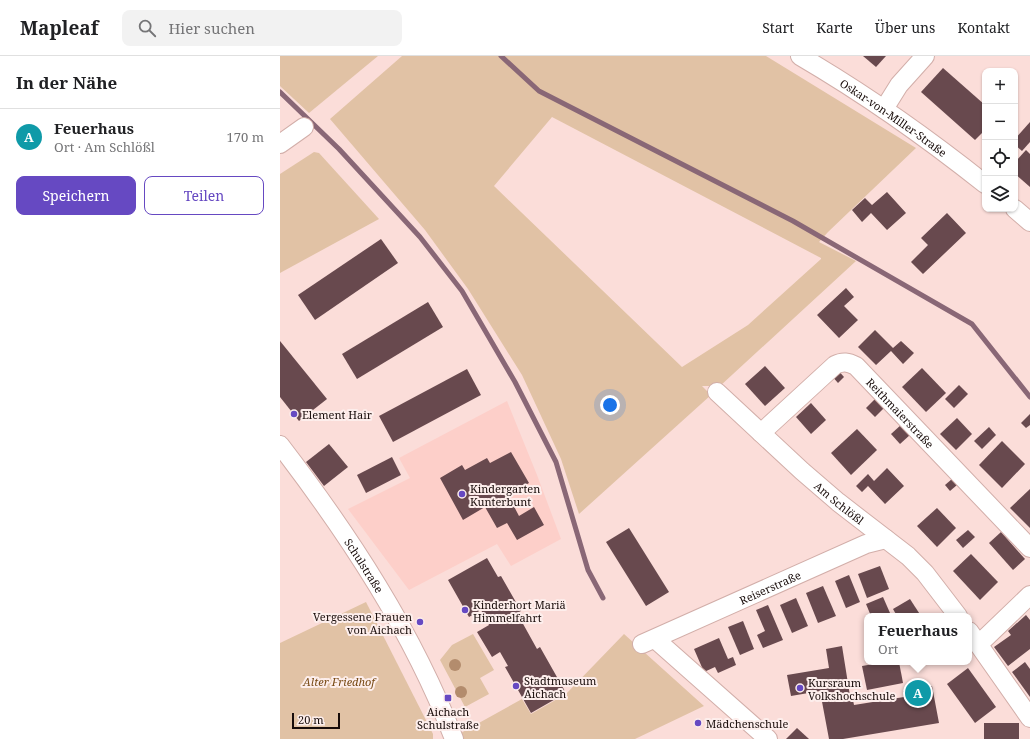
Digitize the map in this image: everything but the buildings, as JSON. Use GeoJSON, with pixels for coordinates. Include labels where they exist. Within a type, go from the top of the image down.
{"type":"FeatureCollection","features":[{"type":"Feature","properties":{"kind":"street","name":"Oskar-von-Miller-Straße"},"geometry":{"type":"LineString","coordinates":[[800,56],[884,109],[937,146],[982,182]]}},
{"type":"Feature","properties":{"kind":"street"},"geometry":{"type":"LineString","coordinates":[[884,109],[899,85],[925,56]]}},
{"type":"Feature","properties":{"kind":"street"},"geometry":{"type":"LineString","coordinates":[[280,144],[304,127]]}},
{"type":"Feature","properties":{"kind":"street"},"geometry":{"type":"LineString","coordinates":[[1018,212],[1030,222]]}},
{"type":"Feature","properties":{"kind":"street","name":"Reithmaierstraße"},"geometry":{"type":"LineString","coordinates":[[761,433],[835,365],[841,362],[849,363],[856,366],[1030,548]]}},
{"type":"Feature","properties":{"kind":"street","name":"Am Schlößl"},"geometry":{"type":"LineString","coordinates":[[717,392],[832,497],[908,556],[925,573],[956,613]]}},
{"type":"Feature","properties":{"kind":"street","name":"Schulstraße"},"geometry":{"type":"LineString","coordinates":[[280,445],[341,529],[382,592],[429,682],[454,739]]}},
{"type":"Feature","properties":{"kind":"street","name":"Reiserstraße"},"geometry":{"type":"LineString","coordinates":[[768,739],[649,642],[866,544],[886,539]]}},
{"type":"Feature","properties":{"kind":"street"},"geometry":{"type":"LineString","coordinates":[[1030,595],[974,637],[1030,718]]}},
{"type":"Feature","properties":{"kind":"shaded area","name":"Kindergarten Kunterbunt"},"geometry":{"type":"Polygon","coordinates":[[[507,401],[561,539],[511,566],[497,544],[409,590],[348,509],[410,478],[399,458],[507,401]]]}},
{"type":"Feature","properties":{"kind":"green space"},"geometry":{"type":"Polygon","coordinates":[[[280,56],[378,56],[309,113],[280,86],[280,56]]]}},
{"type":"Feature","properties":{"kind":"green space"},"geometry":{"type":"Polygon","coordinates":[[[402,56],[766,56],[916,148],[819,242],[856,261],[720,386],[702,386],[711,395],[579,514],[561,459],[522,375],[468,289],[425,230],[330,119],[402,56]],[[552,117],[494,186],[682,367],[748,325],[821,258],[552,117]]]}},
{"type":"Feature","properties":{"kind":"green space"},"geometry":{"type":"Polygon","coordinates":[[[314,152],[319,153],[379,219],[280,273],[280,174],[314,152]]]}},
{"type":"Feature","properties":{"kind":"green space","name":"Alter Friedhof"},"geometry":{"type":"Polygon","coordinates":[[[366,602],[433,734],[433,739],[280,739],[280,643],[366,602]]]}},
{"type":"Feature","properties":{"kind":"green space"},"geometry":{"type":"Polygon","coordinates":[[[473,634],[494,670],[480,678],[489,694],[465,707],[440,660],[452,645],[473,634]]]}},
{"type":"Feature","properties":{"kind":"green space"},"geometry":{"type":"Polygon","coordinates":[[[624,634],[704,706],[635,739],[461,739],[459,734],[522,699],[531,714],[566,694],[624,634]]]}},
{"type":"Feature","properties":{"kind":"waterway"},"geometry":{"type":"LineString","coordinates":[[501,56],[539,91],[793,221],[972,324],[1030,397]]}},
{"type":"Feature","properties":{"kind":"waterway"},"geometry":{"type":"LineString","coordinates":[[280,92],[339,149],[420,237],[462,291],[515,382],[556,462],[588,570],[603,598]]}},
{"type":"Feature","properties":{"kind":"place","name":"Element Hair"},"geometry":{"type":"Point","coordinates":[294,414]}},
{"type":"Feature","properties":{"kind":"place","name":"Kindergarten Kunterbunt"},"geometry":{"type":"Point","coordinates":[462,494]}},
{"type":"Feature","properties":{"kind":"place","name":"Kinderhort Mariä Himmelfahrt"},"geometry":{"type":"Point","coordinates":[465,610]}},
{"type":"Feature","properties":{"kind":"place","name":"Vergessene Frauen von Aichach"},"geometry":{"type":"Point","coordinates":[420,622]}},
{"type":"Feature","properties":{"kind":"place","name":"Stadtmuseum Aichach"},"geometry":{"type":"Point","coordinates":[516,686]}},
{"type":"Feature","properties":{"kind":"place","name":"Kursraum Volkshochschule"},"geometry":{"type":"Point","coordinates":[800,688]}},
{"type":"Feature","properties":{"kind":"place","name":"Feuerhaus"},"geometry":{"type":"Point","coordinates":[918,693]}},
{"type":"Feature","properties":{"kind":"place","name":"Aichach Schulstraße"},"geometry":{"type":"Point","coordinates":[448,698]}},
{"type":"Feature","properties":{"kind":"place","name":"Mädchenschule"},"geometry":{"type":"Point","coordinates":[698,723]}}]}
